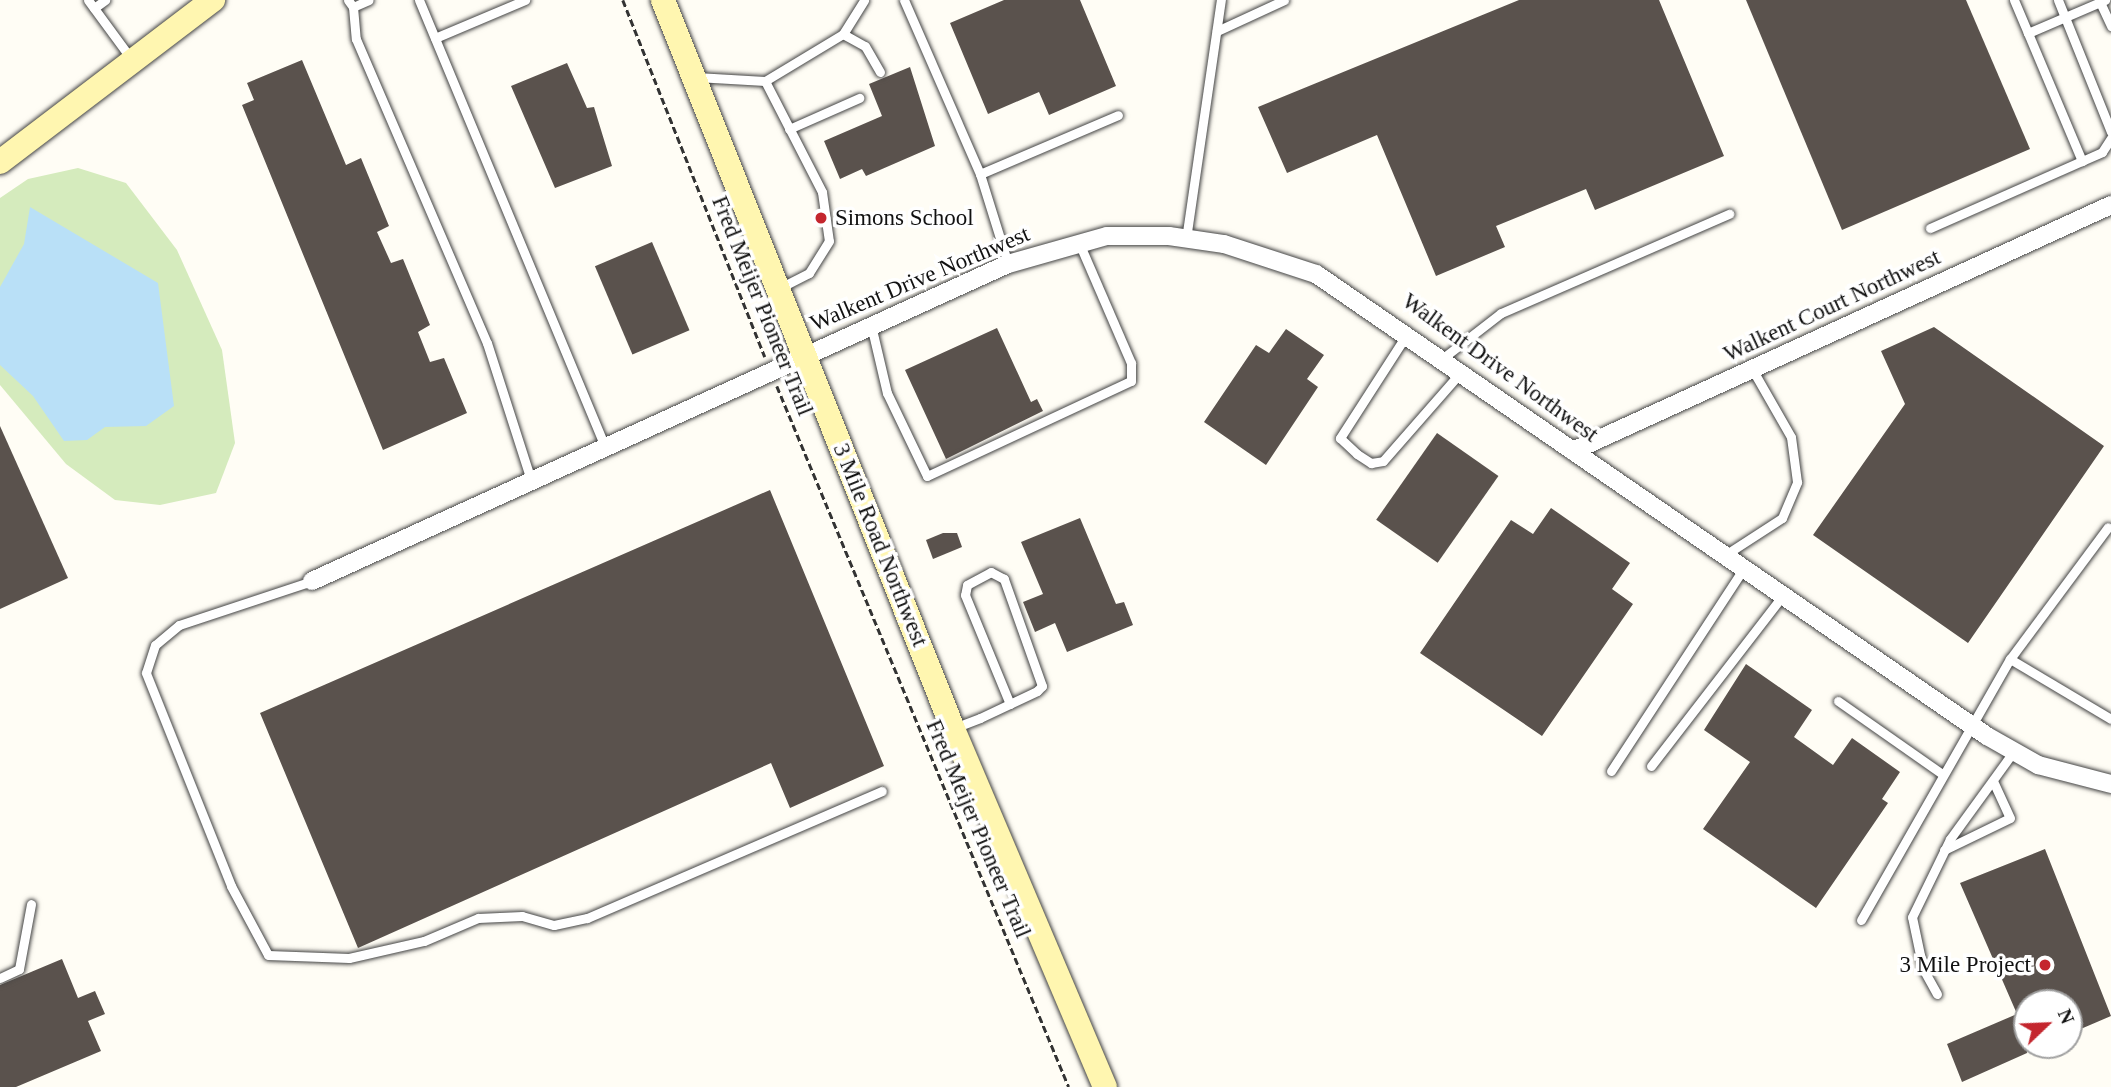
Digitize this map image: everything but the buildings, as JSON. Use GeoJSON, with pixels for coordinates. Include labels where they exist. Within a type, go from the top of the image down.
{"type":"FeatureCollection","features":[{"type":"Feature","properties":{"kind":"main road"},"geometry":{"type":"LineString","coordinates":[[0,162],[213,0]]}},
{"type":"Feature","properties":{"kind":"main road","name":"3 Mile Road Northwest"},"geometry":{"type":"LineString","coordinates":[[663,0],[953,729],[1105,1087]]}},
{"type":"Feature","properties":{"kind":"street","name":"Walkent Court Northwest"},"geometry":{"type":"LineString","coordinates":[[1573,451],[2111,205]]}},
{"type":"Feature","properties":{"kind":"street","name":"Walkent Drive Northwest"},"geometry":{"type":"LineString","coordinates":[[312,581],[805,354],[1008,264],[1107,236],[1186,239],[1224,244],[1316,274],[1408,333],[1573,451],[1968,723],[2038,765],[2111,783]]}},
{"type":"Feature","properties":{"kind":"lane"},"geometry":{"type":"LineString","coordinates":[[88,0],[133,61]]}},
{"type":"Feature","properties":{"kind":"lane"},"geometry":{"type":"LineString","coordinates":[[94,8],[105,0]]}},
{"type":"Feature","properties":{"kind":"lane"},"geometry":{"type":"LineString","coordinates":[[369,0],[350,3],[356,39],[487,343],[531,480]]}},
{"type":"Feature","properties":{"kind":"lane"},"geometry":{"type":"LineString","coordinates":[[419,0],[604,447]]}},
{"type":"Feature","properties":{"kind":"lane"},"geometry":{"type":"LineString","coordinates":[[435,38],[524,0]]}},
{"type":"Feature","properties":{"kind":"lane"},"geometry":{"type":"LineString","coordinates":[[695,77],[765,81],[843,34],[864,0]]}},
{"type":"Feature","properties":{"kind":"lane"},"geometry":{"type":"LineString","coordinates":[[904,0],[980,174],[1008,264]]}},
{"type":"Feature","properties":{"kind":"lane"},"geometry":{"type":"LineString","coordinates":[[1186,239],[1221,0]]}},
{"type":"Feature","properties":{"kind":"lane"},"geometry":{"type":"LineString","coordinates":[[1217,31],[1284,0]]}},
{"type":"Feature","properties":{"kind":"lane"},"geometry":{"type":"LineString","coordinates":[[2014,0],[2082,161]]}},
{"type":"Feature","properties":{"kind":"lane"},"geometry":{"type":"LineString","coordinates":[[2058,0],[2111,132]]}},
{"type":"Feature","properties":{"kind":"lane"},"geometry":{"type":"LineString","coordinates":[[2028,33],[2102,1],[2111,26]]}},
{"type":"Feature","properties":{"kind":"lane"},"geometry":{"type":"LineString","coordinates":[[843,34],[865,46],[880,72]]}},
{"type":"Feature","properties":{"kind":"lane"},"geometry":{"type":"LineString","coordinates":[[765,81],[822,192],[830,241],[810,273],[778,289]]}},
{"type":"Feature","properties":{"kind":"lane"},"geometry":{"type":"LineString","coordinates":[[789,129],[859,98]]}},
{"type":"Feature","properties":{"kind":"lane"},"geometry":{"type":"LineString","coordinates":[[980,174],[1118,115]]}},
{"type":"Feature","properties":{"kind":"lane"},"geometry":{"type":"LineString","coordinates":[[1930,228],[2102,152],[2111,138]]}},
{"type":"Feature","properties":{"kind":"lane"},"geometry":{"type":"LineString","coordinates":[[1443,358],[1501,313],[1729,214]]}},
{"type":"Feature","properties":{"kind":"lane"},"geometry":{"type":"LineString","coordinates":[[872,324],[887,393],[927,476],[1131,381],[1132,363],[1079,243]]}},
{"type":"Feature","properties":{"kind":"lane"},"geometry":{"type":"LineString","coordinates":[[1408,333],[1340,439],[1357,454],[1371,463],[1383,461],[1462,372]]}},
{"type":"Feature","properties":{"kind":"lane"},"geometry":{"type":"LineString","coordinates":[[1725,555],[1782,519],[1797,482],[1791,437],[1752,369]]}},
{"type":"Feature","properties":{"kind":"lane"},"geometry":{"type":"LineString","coordinates":[[1861,920],[1968,723],[2010,659],[2108,527]]}},
{"type":"Feature","properties":{"kind":"lane"},"geometry":{"type":"LineString","coordinates":[[1611,771],[1744,568]]}},
{"type":"Feature","properties":{"kind":"lane"},"geometry":{"type":"LineString","coordinates":[[953,729],[1010,704],[1037,691],[1043,677],[1004,579],[991,572],[967,585],[965,596],[1010,704]]}},
{"type":"Feature","properties":{"kind":"lane"},"geometry":{"type":"LineString","coordinates":[[312,581],[179,625],[155,645],[146,673],[231,886],[268,956],[349,958],[424,941],[478,918],[522,916],[554,925],[587,918],[882,790]]}},
{"type":"Feature","properties":{"kind":"lane"},"geometry":{"type":"LineString","coordinates":[[1651,766],[1783,595]]}},
{"type":"Feature","properties":{"kind":"lane"},"geometry":{"type":"LineString","coordinates":[[2010,659],[2111,719]]}},
{"type":"Feature","properties":{"kind":"lane"},"geometry":{"type":"LineString","coordinates":[[1838,701],[1941,772]]}},
{"type":"Feature","properties":{"kind":"lane"},"geometry":{"type":"LineString","coordinates":[[1937,995],[1923,969],[1912,917],[1944,850],[2014,751]]}},
{"type":"Feature","properties":{"kind":"lane"},"geometry":{"type":"LineString","coordinates":[[1944,850],[2010,818],[1993,781]]}},
{"type":"Feature","properties":{"kind":"lane"},"geometry":{"type":"LineString","coordinates":[[0,978],[19,969],[31,904]]}},
{"type":"Feature","properties":{"kind":"path","name":"Fred Meijer Pioneer Trail"},"geometry":{"type":"LineString","coordinates":[[622,0],[770,370],[1069,1087]]}},
{"type":"Feature","properties":{"kind":"green space"},"geometry":{"type":"Polygon","coordinates":[[[78,168],[126,183],[177,250],[222,350],[235,443],[216,493],[160,505],[115,500],[66,464],[0,385],[0,198],[28,179],[78,168]]]}},
{"type":"Feature","properties":{"kind":"water"},"geometry":{"type":"Polygon","coordinates":[[[30,207],[158,283],[174,406],[146,426],[105,427],[87,440],[64,441],[33,396],[0,365],[0,287],[24,244],[30,207]]]}},
{"type":"Feature","properties":{"kind":"place","name":"Simons School"},"geometry":{"type":"Point","coordinates":[821,218]}},
{"type":"Feature","properties":{"kind":"place","name":"3 Mile Project"},"geometry":{"type":"Point","coordinates":[2045,965]}}]}
